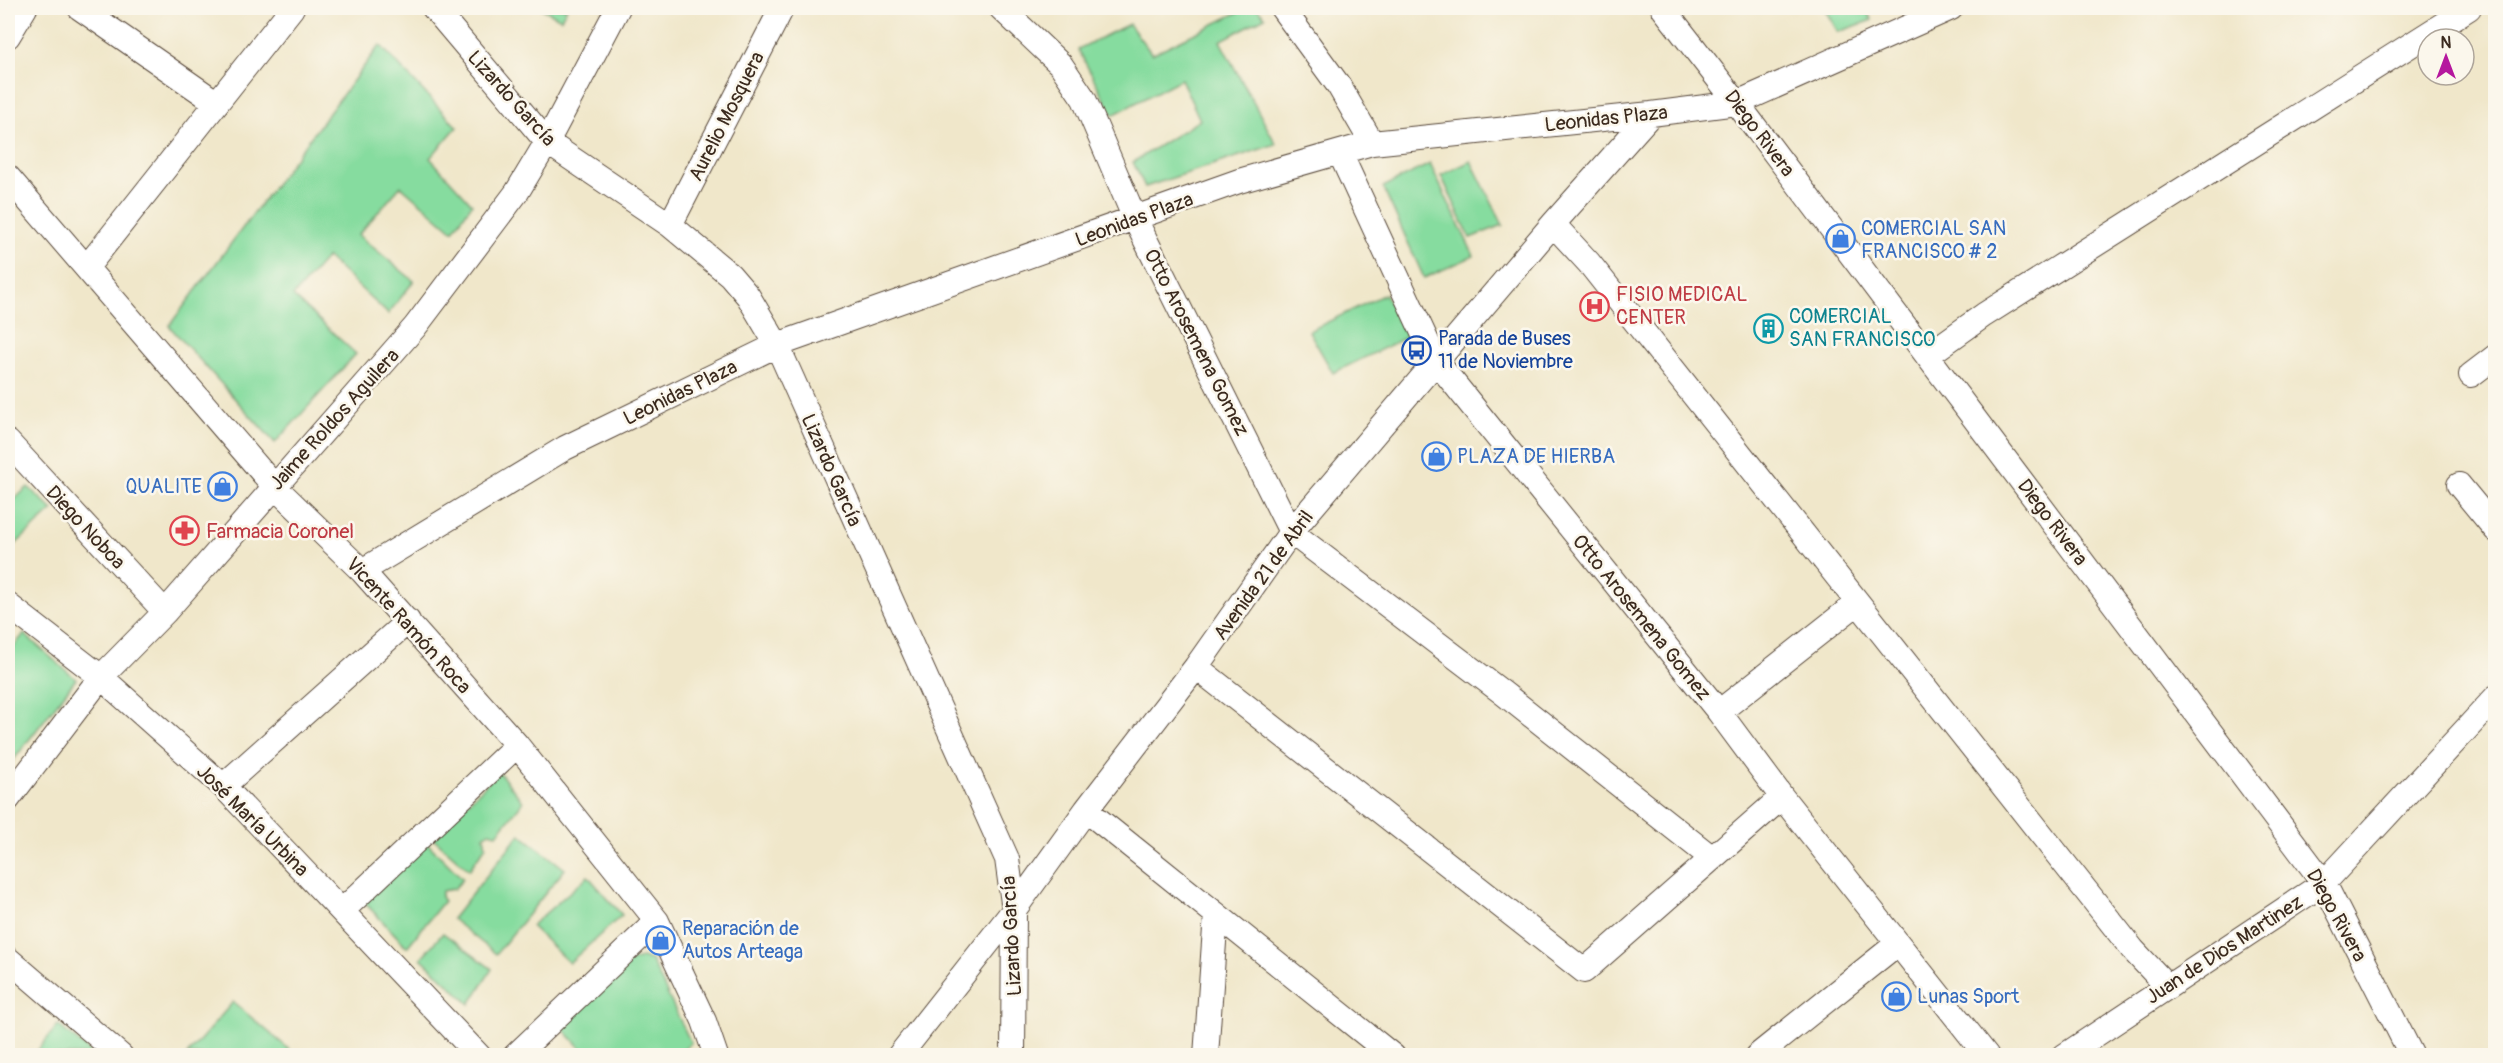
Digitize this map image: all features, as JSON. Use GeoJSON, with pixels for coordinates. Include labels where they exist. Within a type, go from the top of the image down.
{"type":"FeatureCollection","features":[{"type":"Feature","properties":{"kind":"street"},"geometry":{"type":"LineString","coordinates":[[8,36],[25,8]]}},
{"type":"Feature","properties":{"kind":"street"},"geometry":{"type":"LineString","coordinates":[[80,8],[217,103]]}},
{"type":"Feature","properties":{"kind":"street"},"geometry":{"type":"LineString","coordinates":[[87,267],[291,8]]}},
{"type":"Feature","properties":{"kind":"street","name":"Lizardo García"},"geometry":{"type":"LineString","coordinates":[[434,8],[547,142],[669,225],[730,275],[748,296],[777,345],[1006,859],[1014,910],[1013,1056]]}},
{"type":"Feature","properties":{"kind":"street","name":"Jaime Roldos Aguilera"},"geometry":{"type":"LineString","coordinates":[[8,799],[101,677],[165,612],[416,327],[517,192],[547,142],[618,8]]}},
{"type":"Feature","properties":{"kind":"street","name":"Aurelio Mosquera"},"geometry":{"type":"LineString","coordinates":[[669,225],[782,8]]}},
{"type":"Feature","properties":{"kind":"street","name":"Otto Arosemena Gomez"},"geometry":{"type":"LineString","coordinates":[[1001,8],[1061,65],[1084,99],[1135,219],[1291,532]]}},
{"type":"Feature","properties":{"kind":"street"},"geometry":{"type":"LineString","coordinates":[[1282,8],[1339,86],[1372,143]]}},
{"type":"Feature","properties":{"kind":"street","name":"Diego Rivera"},"geometry":{"type":"LineString","coordinates":[[1663,8],[2324,883],[2412,1056]]}},
{"type":"Feature","properties":{"kind":"street","name":"Leonidas Plaza"},"geometry":{"type":"LineString","coordinates":[[362,571],[565,448],[777,345],[1239,181],[1372,143],[1737,103],[1951,8]]}},
{"type":"Feature","properties":{"kind":"street"},"geometry":{"type":"LineString","coordinates":[[1928,356],[1984,315],[2469,8]]}},
{"type":"Feature","properties":{"kind":"street","name":"Avenida 21 de Abril"},"geometry":{"type":"LineString","coordinates":[[899,1056],[1014,910],[1086,810],[1196,667],[1291,532],[1553,224],[1651,114]]}},
{"type":"Feature","properties":{"kind":"street","name":"Otto Arosemena Gomez"},"geometry":{"type":"LineString","coordinates":[[1340,153],[1436,361],[1719,712],[1782,797],[1988,1056]]}},
{"type":"Feature","properties":{"kind":"street","name":"Vicente Ramón Roca"},"geometry":{"type":"LineString","coordinates":[[10,186],[87,267],[274,486],[362,571],[517,745],[657,921],[704,1021],[716,1056]]}},
{"type":"Feature","properties":{"kind":"street"},"geometry":{"type":"LineString","coordinates":[[1553,224],[1589,263],[1856,604],[2133,950],[2167,986]]}},
{"type":"Feature","properties":{"kind":"street"},"geometry":{"type":"LineString","coordinates":[[2471,375],[2496,356]]}},
{"type":"Feature","properties":{"kind":"street","name":"Diego Noboa"},"geometry":{"type":"LineString","coordinates":[[8,442],[165,612]]}},
{"type":"Feature","properties":{"kind":"street"},"geometry":{"type":"LineString","coordinates":[[2459,485],[2496,530]]}},
{"type":"Feature","properties":{"kind":"street"},"geometry":{"type":"LineString","coordinates":[[1291,532],[1503,693],[1712,858]]}},
{"type":"Feature","properties":{"kind":"street","name":"José María Urbina"},"geometry":{"type":"LineString","coordinates":[[8,604],[101,677],[223,786],[479,1056]]}},
{"type":"Feature","properties":{"kind":"street"},"geometry":{"type":"LineString","coordinates":[[1719,712],[1856,604]]}},
{"type":"Feature","properties":{"kind":"street"},"geometry":{"type":"LineString","coordinates":[[223,786],[408,621]]}},
{"type":"Feature","properties":{"kind":"street"},"geometry":{"type":"LineString","coordinates":[[1196,667],[1584,971],[1782,797]]}},
{"type":"Feature","properties":{"kind":"street","name":"Juan de Dios Martinez"},"geometry":{"type":"LineString","coordinates":[[2064,1056],[2324,883],[2496,697]]}},
{"type":"Feature","properties":{"kind":"street"},"geometry":{"type":"LineString","coordinates":[[343,910],[517,745]]}},
{"type":"Feature","properties":{"kind":"street"},"geometry":{"type":"LineString","coordinates":[[1086,810],[1393,1056]]}},
{"type":"Feature","properties":{"kind":"street"},"geometry":{"type":"LineString","coordinates":[[1206,1056],[1216,914]]}},
{"type":"Feature","properties":{"kind":"street"},"geometry":{"type":"LineString","coordinates":[[515,1056],[657,921]]}},
{"type":"Feature","properties":{"kind":"street"},"geometry":{"type":"LineString","coordinates":[[1757,1056],[1898,944]]}},
{"type":"Feature","properties":{"kind":"street"},"geometry":{"type":"LineString","coordinates":[[8,959],[121,1056]]}},
{"type":"Feature","properties":{"kind":"green space"},"geometry":{"type":"Polygon","coordinates":[[[541,8],[567,8],[561,19],[541,8]]]}},
{"type":"Feature","properties":{"kind":"green space"},"geometry":{"type":"Polygon","coordinates":[[[1247,8],[1257,8],[1265,17],[1220,41],[1276,144],[1145,187],[1133,162],[1200,120],[1181,79],[1113,115],[1078,49],[1129,24],[1152,54],[1247,8]]]}},
{"type":"Feature","properties":{"kind":"green space"},"geometry":{"type":"Polygon","coordinates":[[[1824,8],[1865,8],[1872,20],[1838,32],[1824,8]]]}},
{"type":"Feature","properties":{"kind":"green space"},"geometry":{"type":"Polygon","coordinates":[[[380,45],[457,127],[430,158],[472,204],[453,231],[401,186],[358,235],[414,281],[388,314],[327,257],[293,296],[356,354],[275,443],[169,326],[380,45]]]}},
{"type":"Feature","properties":{"kind":"green space"},"geometry":{"type":"Polygon","coordinates":[[[1471,161],[1503,225],[1470,238],[1441,175],[1471,161]]]}},
{"type":"Feature","properties":{"kind":"green space"},"geometry":{"type":"Polygon","coordinates":[[[1430,164],[1474,256],[1424,278],[1383,187],[1430,164]]]}},
{"type":"Feature","properties":{"kind":"green space"},"geometry":{"type":"Polygon","coordinates":[[[1385,294],[1407,337],[1333,373],[1309,331],[1385,294]]]}},
{"type":"Feature","properties":{"kind":"green space"},"geometry":{"type":"Polygon","coordinates":[[[28,487],[53,510],[8,551],[8,505],[28,487]]]}},
{"type":"Feature","properties":{"kind":"green space"},"geometry":{"type":"Polygon","coordinates":[[[24,634],[76,679],[8,767],[8,653],[24,634]]]}},
{"type":"Feature","properties":{"kind":"green space"},"geometry":{"type":"Polygon","coordinates":[[[499,772],[523,802],[497,834],[489,832],[484,836],[486,846],[469,870],[432,837],[499,772]]]}},
{"type":"Feature","properties":{"kind":"green space"},"geometry":{"type":"Polygon","coordinates":[[[520,834],[565,869],[496,954],[452,919],[520,834]]]}},
{"type":"Feature","properties":{"kind":"green space"},"geometry":{"type":"Polygon","coordinates":[[[427,843],[463,879],[454,889],[442,891],[441,897],[444,901],[407,947],[364,902],[427,843]]]}},
{"type":"Feature","properties":{"kind":"green space"},"geometry":{"type":"Polygon","coordinates":[[[588,876],[622,915],[569,963],[531,926],[588,876]]]}},
{"type":"Feature","properties":{"kind":"green space"},"geometry":{"type":"Polygon","coordinates":[[[443,933],[492,969],[470,1004],[421,958],[443,933]]]}},
{"type":"Feature","properties":{"kind":"green space"},"geometry":{"type":"Polygon","coordinates":[[[641,958],[651,960],[691,1043],[677,1055],[587,1055],[562,1028],[631,961],[641,958]]]}},
{"type":"Feature","properties":{"kind":"green space"},"geometry":{"type":"Polygon","coordinates":[[[233,1002],[296,1055],[187,1055],[233,1002]]]}},
{"type":"Feature","properties":{"kind":"green space"},"geometry":{"type":"Polygon","coordinates":[[[58,1025],[94,1055],[34,1055],[58,1025]]]}},
{"type":"Feature","properties":{"kind":"place","name":"COMERCIAL SAN FRANCISCO # 2"},"geometry":{"type":"Point","coordinates":[1840,239]}},
{"type":"Feature","properties":{"kind":"place","name":"FISIO MEDICAL CENTER"},"geometry":{"type":"Point","coordinates":[1595,306]}},
{"type":"Feature","properties":{"kind":"place","name":"COMERCIAL SAN FRANCISCO"},"geometry":{"type":"Point","coordinates":[1768,328]}},
{"type":"Feature","properties":{"kind":"place","name":"Parada de Buses 11 de Noviembre"},"geometry":{"type":"Point","coordinates":[1417,350]}},
{"type":"Feature","properties":{"kind":"place","name":"PLAZA DE HIERBA"},"geometry":{"type":"Point","coordinates":[1436,456]}},
{"type":"Feature","properties":{"kind":"place","name":"QUALITE"},"geometry":{"type":"Point","coordinates":[223,486]}},
{"type":"Feature","properties":{"kind":"place","name":"Farmacia Coronel"},"geometry":{"type":"Point","coordinates":[185,531]}},
{"type":"Feature","properties":{"kind":"place","name":"Reparación de Autos Arteaga"},"geometry":{"type":"Point","coordinates":[661,940]}},
{"type":"Feature","properties":{"kind":"place","name":"Lunas Sport"},"geometry":{"type":"Point","coordinates":[1896,996]}}]}
